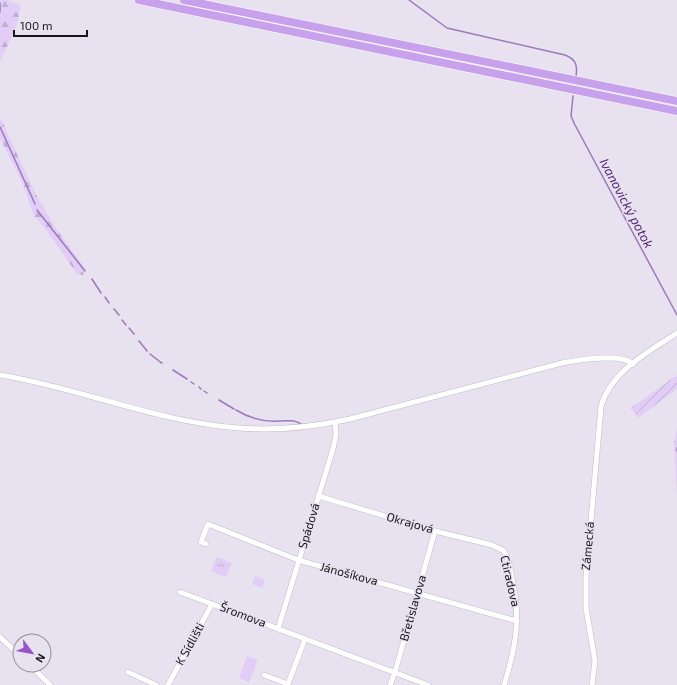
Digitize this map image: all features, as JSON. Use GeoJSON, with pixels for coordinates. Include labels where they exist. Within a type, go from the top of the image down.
{"type":"FeatureCollection","features":[{"type":"Feature","properties":{"kind":"highway"},"geometry":{"type":"LineString","coordinates":[[139,0],[677,111]]}},
{"type":"Feature","properties":{"kind":"highway"},"geometry":{"type":"LineString","coordinates":[[184,0],[677,101]]}},
{"type":"Feature","properties":{"kind":"street","name":"Zámecká"},"geometry":{"type":"LineString","coordinates":[[592,685],[594,661],[586,608],[586,577],[601,407],[604,396],[611,384],[633,364],[677,333]]}},
{"type":"Feature","properties":{"kind":"street"},"geometry":{"type":"LineString","coordinates":[[0,375],[213,425],[248,429],[278,429],[335,422],[562,363],[594,359],[620,359],[629,360],[633,364]]}},
{"type":"Feature","properties":{"kind":"street","name":"Spádová"},"geometry":{"type":"LineString","coordinates":[[278,629],[336,438],[335,422]]}},
{"type":"Feature","properties":{"kind":"street","name":"Okrajová"},"geometry":{"type":"LineString","coordinates":[[318,496],[435,531],[502,549]]}},
{"type":"Feature","properties":{"kind":"street","name":"Jánošíkova"},"geometry":{"type":"LineString","coordinates":[[206,544],[201,542],[208,524],[298,560],[517,621]]}},
{"type":"Feature","properties":{"kind":"street","name":"Břetislavova"},"geometry":{"type":"LineString","coordinates":[[390,685],[435,531]]}},
{"type":"Feature","properties":{"kind":"street","name":"Ctiradova"},"geometry":{"type":"LineString","coordinates":[[502,549],[506,554],[510,568],[516,597],[517,621],[513,654],[504,685]]}},
{"type":"Feature","properties":{"kind":"street","name":"Šromova"},"geometry":{"type":"LineString","coordinates":[[180,592],[428,685]]}},
{"type":"Feature","properties":{"kind":"street","name":"K Sídlišti"},"geometry":{"type":"LineString","coordinates":[[168,685],[212,604]]}},
{"type":"Feature","properties":{"kind":"street"},"geometry":{"type":"LineString","coordinates":[[0,637],[12,648]]}},
{"type":"Feature","properties":{"kind":"street"},"geometry":{"type":"LineString","coordinates":[[264,675],[288,684],[305,639]]}},
{"type":"Feature","properties":{"kind":"street"},"geometry":{"type":"LineString","coordinates":[[128,672],[156,685]]}},
{"type":"Feature","properties":{"kind":"street"},"geometry":{"type":"LineString","coordinates":[[38,673],[50,685]]}},
{"type":"Feature","properties":{"kind":"green space"},"geometry":{"type":"Polygon","coordinates":[[[0,0],[7,0],[20,5],[16,27],[0,62],[0,0]]]}},
{"type":"Feature","properties":{"kind":"green space"},"geometry":{"type":"Polygon","coordinates":[[[0,117],[35,193],[55,227],[86,270],[83,275],[77,274],[44,227],[34,216],[22,182],[0,138],[0,117]]]}},
{"type":"Feature","properties":{"kind":"green space"},"geometry":{"type":"Polygon","coordinates":[[[677,375],[677,389],[638,418],[631,408],[677,375]]]}},
{"type":"Feature","properties":{"kind":"green space"},"geometry":{"type":"Polygon","coordinates":[[[677,429],[677,496],[674,442],[677,429]]]}},
{"type":"Feature","properties":{"kind":"green space"},"geometry":{"type":"Polygon","coordinates":[[[217,557],[232,563],[226,577],[211,571],[217,557]]]}},
{"type":"Feature","properties":{"kind":"green space"},"geometry":{"type":"Polygon","coordinates":[[[255,576],[265,580],[262,588],[252,584],[255,576]]]}},
{"type":"Feature","properties":{"kind":"green space"},"geometry":{"type":"Polygon","coordinates":[[[247,656],[258,660],[249,682],[239,678],[247,656]]]}},
{"type":"Feature","properties":{"kind":"waterway","name":"Ivanovický potok"},"geometry":{"type":"LineString","coordinates":[[409,0],[447,28],[565,55],[575,62],[577,68],[576,76]]}},
{"type":"Feature","properties":{"kind":"waterway"},"geometry":{"type":"LineString","coordinates":[[0,3],[0,12]]}},
{"type":"Feature","properties":{"kind":"waterway","name":"Ivanovický potok"},"geometry":{"type":"LineString","coordinates":[[573,96],[571,116],[575,125],[677,315]]}},
{"type":"Feature","properties":{"kind":"waterway"},"geometry":{"type":"LineString","coordinates":[[0,127],[35,204]]}},
{"type":"Feature","properties":{"kind":"waterway"},"geometry":{"type":"LineString","coordinates":[[37,210],[85,271]]}},
{"type":"Feature","properties":{"kind":"waterway"},"geometry":{"type":"LineString","coordinates":[[92,279],[101,293]]}},
{"type":"Feature","properties":{"kind":"waterway"},"geometry":{"type":"LineString","coordinates":[[105,297],[109,303]]}},
{"type":"Feature","properties":{"kind":"waterway"},"geometry":{"type":"LineString","coordinates":[[114,309],[119,315]]}},
{"type":"Feature","properties":{"kind":"waterway"},"geometry":{"type":"LineString","coordinates":[[122,320],[126,325]]}},
{"type":"Feature","properties":{"kind":"waterway"},"geometry":{"type":"LineString","coordinates":[[129,328],[134,334]]}},
{"type":"Feature","properties":{"kind":"waterway"},"geometry":{"type":"LineString","coordinates":[[139,341],[147,351]]}},
{"type":"Feature","properties":{"kind":"waterway"},"geometry":{"type":"LineString","coordinates":[[150,354],[159,361]]}},
{"type":"Feature","properties":{"kind":"waterway"},"geometry":{"type":"LineString","coordinates":[[173,370],[187,379]]}},
{"type":"Feature","properties":{"kind":"waterway"},"geometry":{"type":"LineString","coordinates":[[219,400],[234,409]]}},
{"type":"Feature","properties":{"kind":"waterway"},"geometry":{"type":"LineString","coordinates":[[236,410],[262,420],[293,421],[301,424]]}}]}
